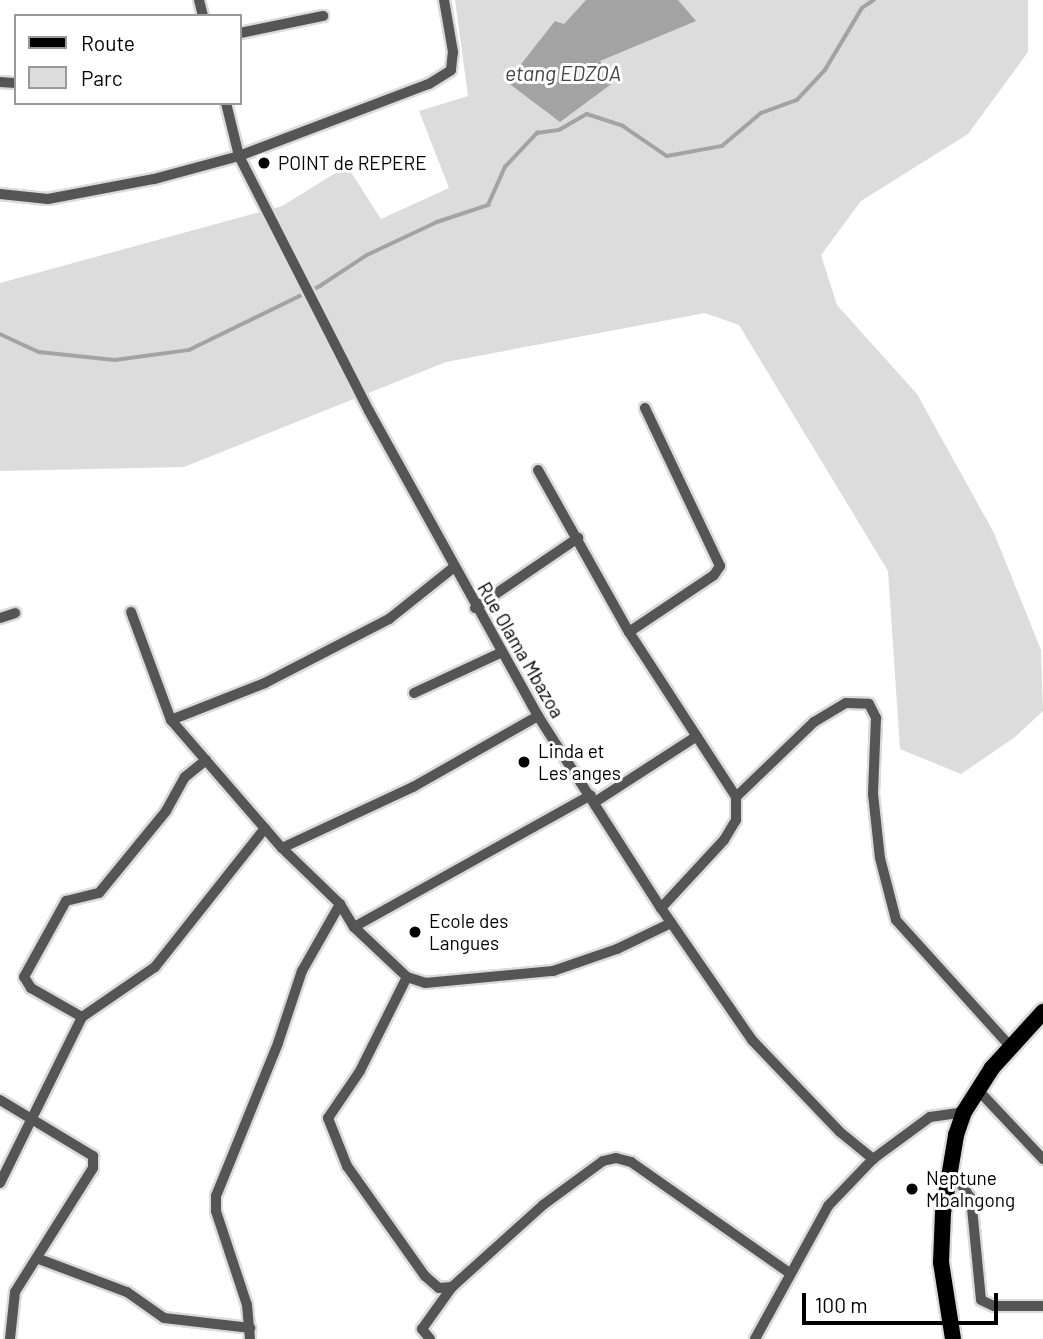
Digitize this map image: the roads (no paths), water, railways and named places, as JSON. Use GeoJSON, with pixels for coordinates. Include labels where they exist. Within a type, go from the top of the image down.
{"type":"FeatureCollection","features":[{"type":"Feature","properties":{"kind":"main road"},"geometry":{"type":"LineString","coordinates":[[953,1339],[941,1262],[949,1168],[964,1112],[1010,1046],[1043,1012]]}},
{"type":"Feature","properties":{"kind":"street"},"geometry":{"type":"LineString","coordinates":[[0,194],[48,199],[239,156],[429,85],[450,70],[453,52],[444,0]]}},
{"type":"Feature","properties":{"kind":"street"},"geometry":{"type":"LineString","coordinates":[[242,33],[323,16]]}},
{"type":"Feature","properties":{"kind":"street","name":"Rue Olama Mbazoa"},"geometry":{"type":"LineString","coordinates":[[226,105],[239,156],[453,568],[538,716],[671,923],[772,1063],[873,1159]]}},
{"type":"Feature","properties":{"kind":"street"},"geometry":{"type":"LineString","coordinates":[[629,632],[714,575],[720,566],[645,408]]}},
{"type":"Feature","properties":{"kind":"street"},"geometry":{"type":"LineString","coordinates":[[537,470],[629,632],[736,797],[736,820],[724,840],[661,908]]}},
{"type":"Feature","properties":{"kind":"street"},"geometry":{"type":"LineString","coordinates":[[475,608],[578,538]]}},
{"type":"Feature","properties":{"kind":"street"},"geometry":{"type":"LineString","coordinates":[[171,720],[265,683],[389,619],[453,568]]}},
{"type":"Feature","properties":{"kind":"street"},"geometry":{"type":"LineString","coordinates":[[131,612],[171,720],[282,848],[340,904],[355,927],[407,977],[425,983],[553,971],[671,923]]}},
{"type":"Feature","properties":{"kind":"street"},"geometry":{"type":"LineString","coordinates":[[0,618],[15,613]]}},
{"type":"Feature","properties":{"kind":"street"},"geometry":{"type":"LineString","coordinates":[[414,693],[500,653]]}},
{"type":"Feature","properties":{"kind":"street"},"geometry":{"type":"LineString","coordinates":[[736,797],[814,722],[846,703],[869,704],[876,718],[873,794],[880,858],[896,920],[1010,1046]]}},
{"type":"Feature","properties":{"kind":"street"},"geometry":{"type":"LineString","coordinates":[[282,848],[413,787],[538,716]]}},
{"type":"Feature","properties":{"kind":"street"},"geometry":{"type":"LineString","coordinates":[[355,927],[593,798],[697,736]]}},
{"type":"Feature","properties":{"kind":"street"},"geometry":{"type":"LineString","coordinates":[[82,1017],[31,988],[24,977],[66,901],[99,893],[166,811],[185,777],[206,760]]}},
{"type":"Feature","properties":{"kind":"street"},"geometry":{"type":"LineString","coordinates":[[0,1183],[82,1017],[155,967],[265,828]]}},
{"type":"Feature","properties":{"kind":"street"},"geometry":{"type":"LineString","coordinates":[[39,1259],[127,1292],[164,1318],[250,1333],[216,1196],[278,1043],[302,971],[340,904]]}},
{"type":"Feature","properties":{"kind":"street"},"geometry":{"type":"LineString","coordinates":[[407,977],[360,1071],[328,1118],[347,1166],[425,1276],[439,1288],[452,1287]]}},
{"type":"Feature","properties":{"kind":"street"},"geometry":{"type":"LineString","coordinates":[[978,1090],[1043,1159]]}},
{"type":"Feature","properties":{"kind":"street"},"geometry":{"type":"LineString","coordinates":[[0,1100],[93,1156],[93,1168],[39,1259],[15,1292],[10,1339]]}},
{"type":"Feature","properties":{"kind":"street"},"geometry":{"type":"LineString","coordinates":[[755,1339],[788,1272],[828,1206],[873,1159],[930,1117],[964,1112]]}},
{"type":"Feature","properties":{"kind":"street"},"geometry":{"type":"LineString","coordinates":[[430,1339],[422,1329],[452,1287],[543,1205],[603,1161],[616,1158],[631,1162],[788,1272]]}},
{"type":"Feature","properties":{"kind":"street"},"geometry":{"type":"LineString","coordinates":[[949,1168],[971,1198],[981,1300],[994,1306],[1043,1307]]}},
{"type":"Feature","properties":{"kind":"water","name":"etang EDZOA"},"geometry":{"type":"Polygon","coordinates":[[[586,0],[678,0],[696,21],[600,61],[614,82],[560,122],[507,82],[555,21],[564,24],[586,0]]]}},
{"type":"Feature","properties":{"kind":"waterway"},"geometry":{"type":"LineString","coordinates":[[0,334],[39,352],[115,360],[189,350],[320,286],[367,255],[437,222],[488,205],[505,167],[537,133],[559,130],[587,114],[623,126],[667,156],[722,146],[761,113],[797,100],[825,70],[862,8],[874,0]]}},
{"type":"Feature","properties":{"kind":"place","name":"POINT de REPERE"},"geometry":{"type":"Point","coordinates":[264,163]}},
{"type":"Feature","properties":{"kind":"place","name":"Linda et Les anges"},"geometry":{"type":"Point","coordinates":[524,762]}},
{"type":"Feature","properties":{"kind":"place","name":"Ecole des Langues"},"geometry":{"type":"Point","coordinates":[415,932]}},
{"type":"Feature","properties":{"kind":"place","name":"Neptune Mbalngong"},"geometry":{"type":"Point","coordinates":[912,1189]}}]}
